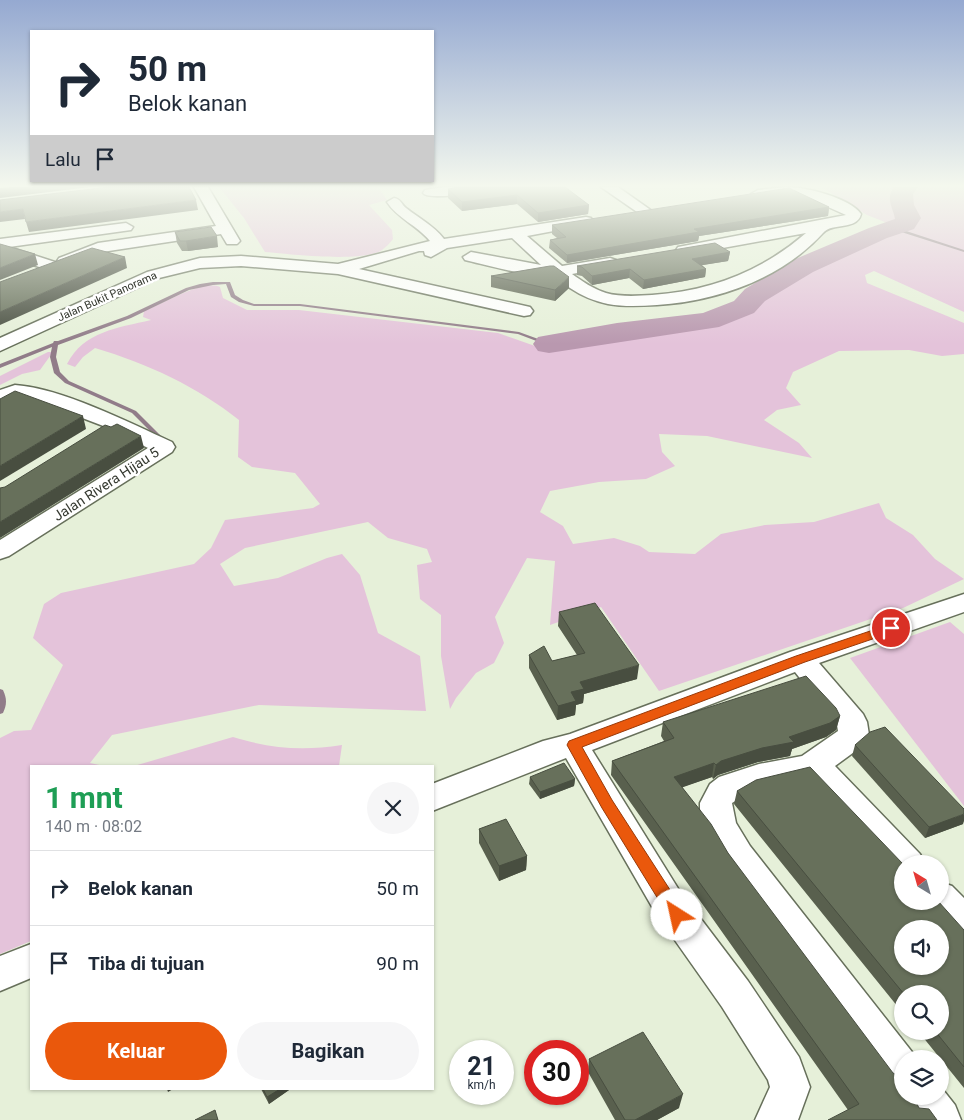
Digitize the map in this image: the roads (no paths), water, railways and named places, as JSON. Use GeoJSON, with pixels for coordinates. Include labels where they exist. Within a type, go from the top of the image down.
{"type":"FeatureCollection","features":[{"type":"Feature","properties":{"kind":"street"},"geometry":{"type":"LineString","coordinates":[[0,244],[34,239]]}},
{"type":"Feature","properties":{"kind":"street"},"geometry":{"type":"LineString","coordinates":[[26,277],[98,248],[154,239]]}},
{"type":"Feature","properties":{"kind":"street"},"geometry":{"type":"LineString","coordinates":[[231,239],[240,261]]}},
{"type":"Feature","properties":{"kind":"street"},"geometry":{"type":"LineString","coordinates":[[412,239],[417,247]]}},
{"type":"Feature","properties":{"kind":"street"},"geometry":{"type":"LineString","coordinates":[[436,239],[441,245],[480,239]]}},
{"type":"Feature","properties":{"kind":"street"},"geometry":{"type":"LineString","coordinates":[[522,239],[560,271],[597,296],[618,300],[672,297],[710,292],[728,287],[758,272],[807,239]]}},
{"type":"Feature","properties":{"kind":"street"},"geometry":{"type":"LineString","coordinates":[[674,252],[746,239]]}},
{"type":"Feature","properties":{"kind":"street","name":"Jalan Bukit Panorama"},"geometry":{"type":"LineString","coordinates":[[346,271],[417,247],[441,245]]}},
{"type":"Feature","properties":{"kind":"street","name":"Jalan Bukit Panorama"},"geometry":{"type":"LineString","coordinates":[[346,271],[393,263],[429,252],[441,245]]}},
{"type":"Feature","properties":{"kind":"street"},"geometry":{"type":"LineString","coordinates":[[0,250],[52,266]]}},
{"type":"Feature","properties":{"kind":"street"},"geometry":{"type":"LineString","coordinates":[[471,257],[529,269],[560,271],[625,261]]}},
{"type":"Feature","properties":{"kind":"street","name":"Jalan Bukit Panorama"},"geometry":{"type":"LineString","coordinates":[[0,345],[153,274],[200,263],[240,261],[346,271],[396,280],[524,311]]}},
{"type":"Feature","properties":{"kind":"street"},"geometry":{"type":"LineString","coordinates":[[393,263],[397,273],[396,280]]}},
{"type":"Feature","properties":{"kind":"street","name":"Jalan Rivera Hijau 5"},"geometry":{"type":"LineString","coordinates":[[0,551],[164,446],[113,423],[33,392],[8,394]]}},
{"type":"Feature","properties":{"kind":"street"},"geometry":{"type":"LineString","coordinates":[[88,438],[113,423]]}},
{"type":"Feature","properties":{"kind":"street"},"geometry":{"type":"LineString","coordinates":[[434,797],[554,749],[574,745],[800,659],[964,603]]}},
{"type":"Feature","properties":{"kind":"street"},"geometry":{"type":"LineString","coordinates":[[800,659],[852,722],[854,735],[846,744],[813,764],[748,779],[735,784],[720,796],[716,803],[717,811],[725,835],[738,856],[894,1061]]}},
{"type":"Feature","properties":{"kind":"street"},"geometry":{"type":"LineString","coordinates":[[574,745],[667,901],[735,994],[785,1072],[790,1088],[776,1120]]}},
{"type":"Feature","properties":{"kind":"street"},"geometry":{"type":"LineString","coordinates":[[813,764],[899,855]]}},
{"type":"Feature","properties":{"kind":"street"},"geometry":{"type":"LineString","coordinates":[[949,906],[964,922]]}},
{"type":"Feature","properties":{"kind":"street"},"geometry":{"type":"LineString","coordinates":[[0,974],[30,961]]}},
{"type":"Feature","properties":{"kind":"street"},"geometry":{"type":"LineString","coordinates":[[929,1105],[940,1120]]}},
{"type":"Feature","properties":{"kind":"waterway"},"geometry":{"type":"LineString","coordinates":[[549,344],[617,332],[708,321],[744,307],[755,295],[803,266],[864,239]]}},
{"type":"Feature","properties":{"kind":"waterway"},"geometry":{"type":"LineString","coordinates":[[928,239],[964,251]]}},
{"type":"Feature","properties":{"kind":"waterway"},"geometry":{"type":"LineString","coordinates":[[56,344],[129,317],[188,289],[213,283],[228,283],[233,296],[254,305],[300,305],[519,333],[549,344]]}},
{"type":"Feature","properties":{"kind":"waterway"},"geometry":{"type":"LineString","coordinates":[[0,366],[56,344]]}},
{"type":"Feature","properties":{"kind":"waterway"},"geometry":{"type":"LineString","coordinates":[[56,344],[53,357],[57,373],[67,382],[134,412],[163,441]]}},
{"type":"Feature","properties":{"kind":"waterway"},"geometry":{"type":"LineString","coordinates":[[0,692],[3,701],[0,711]]}}]}
